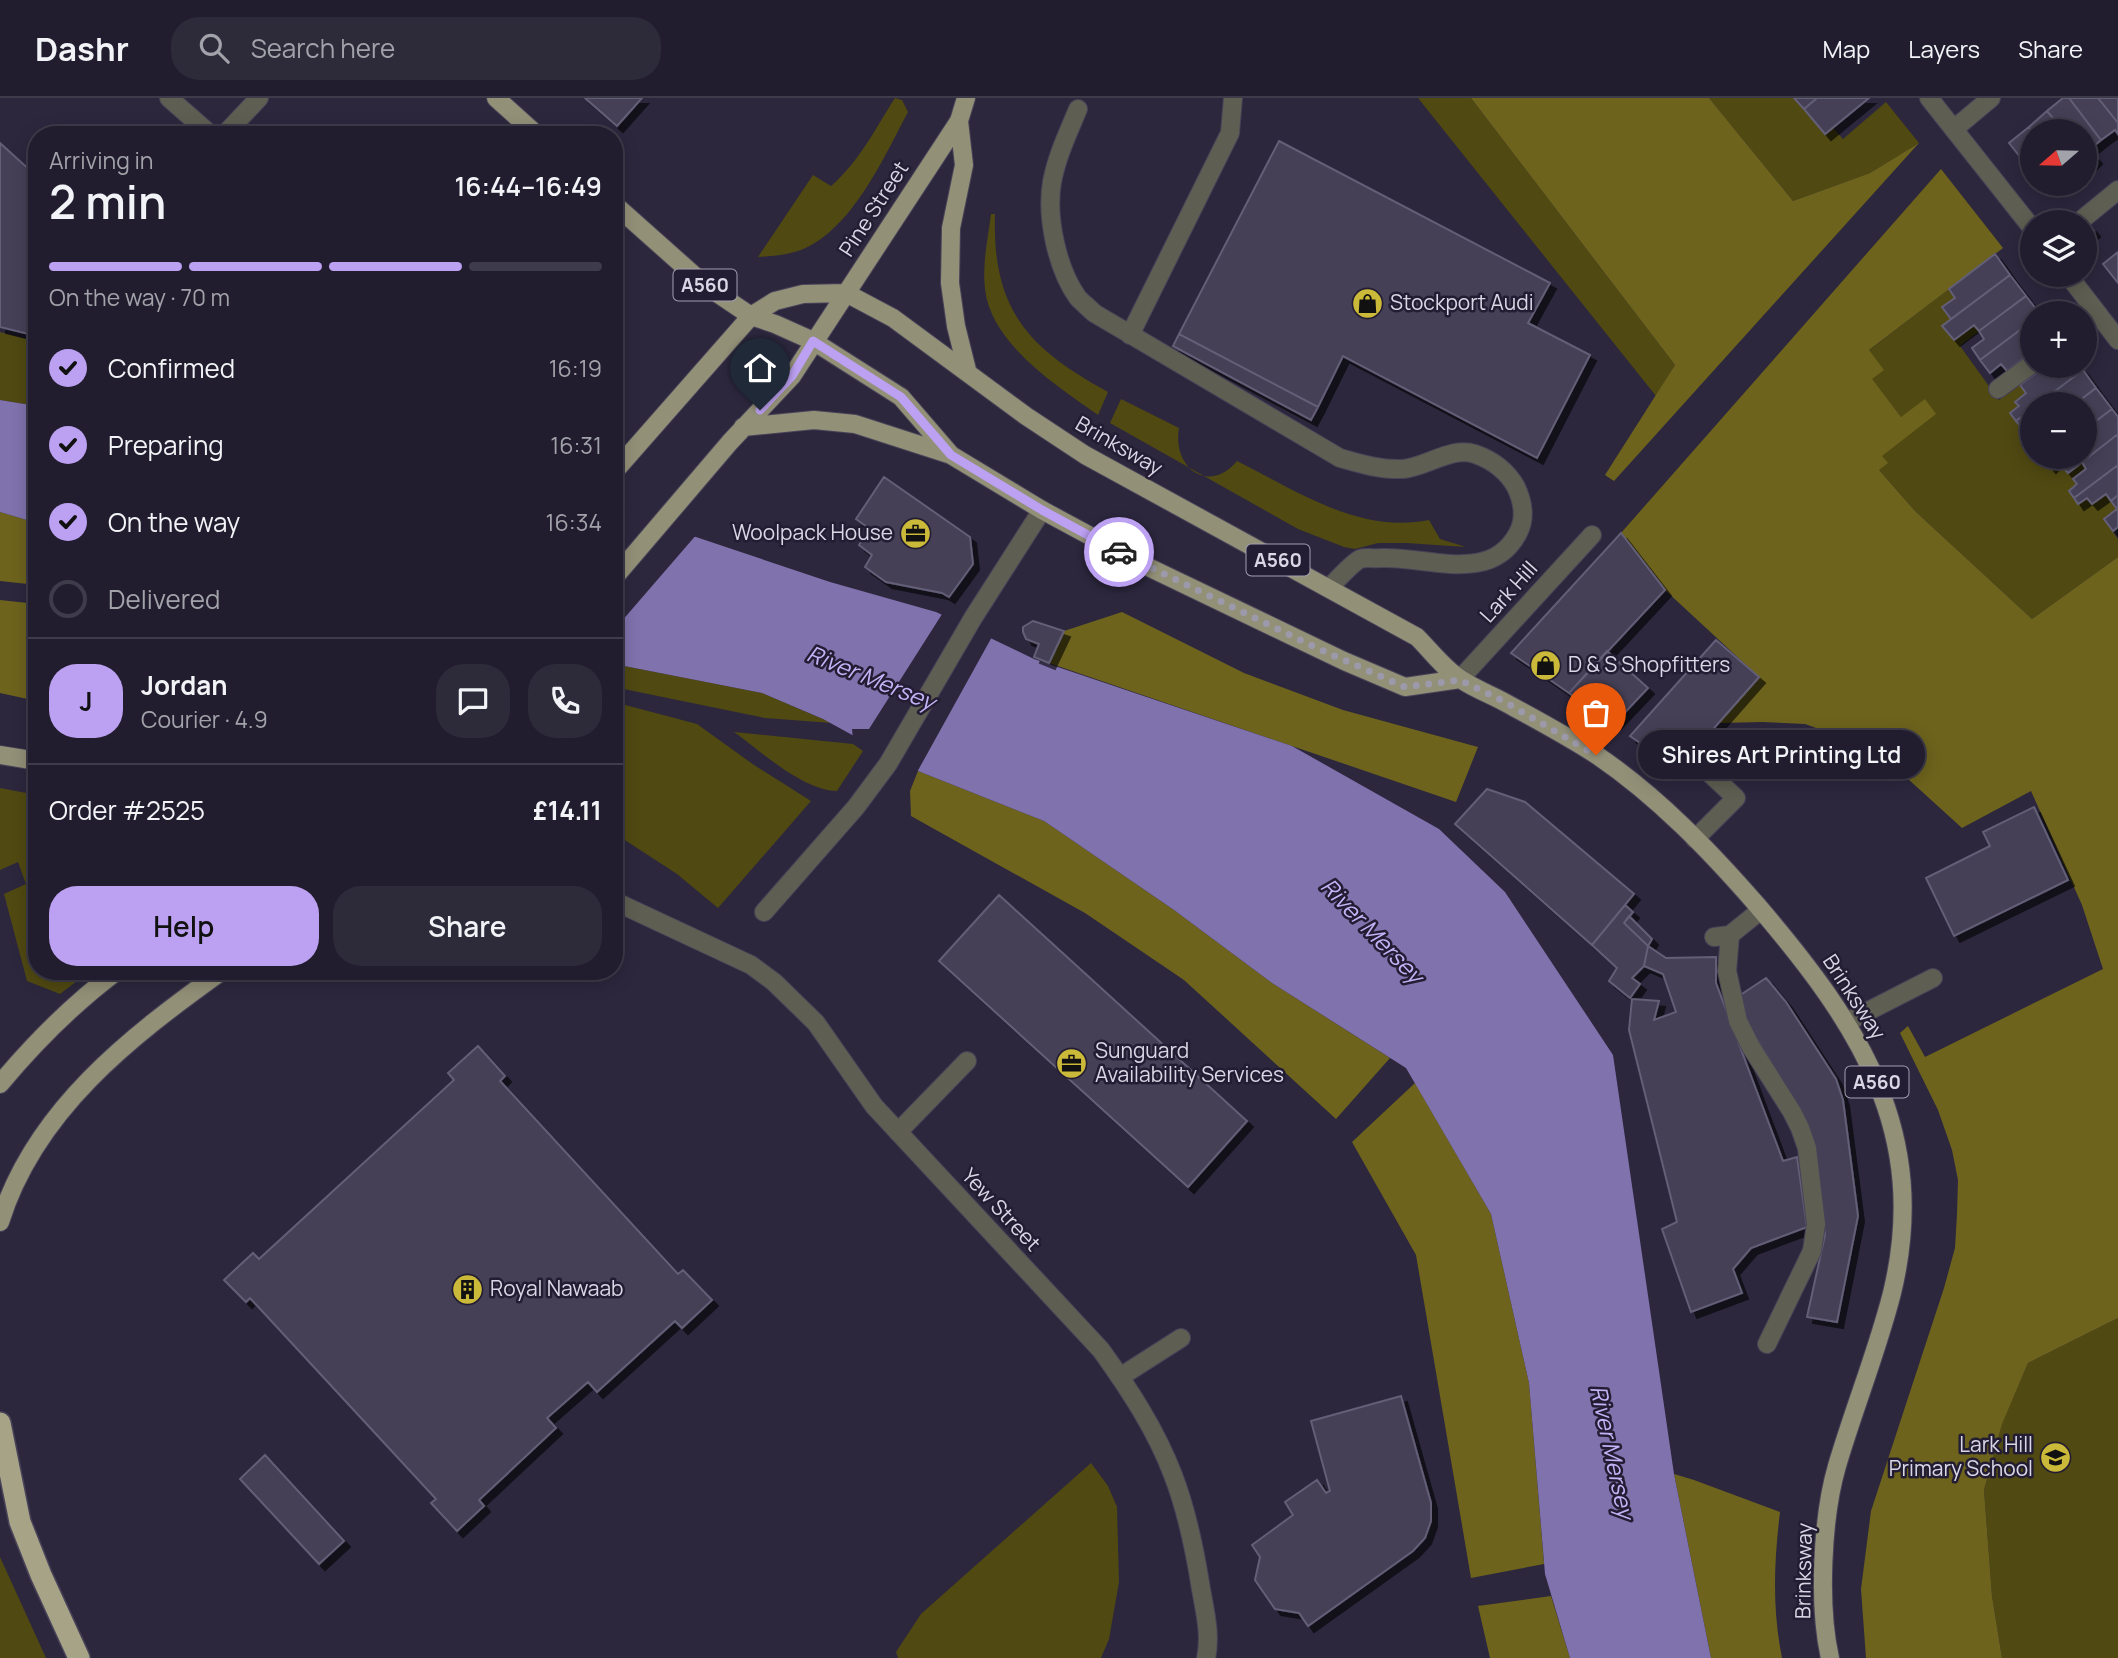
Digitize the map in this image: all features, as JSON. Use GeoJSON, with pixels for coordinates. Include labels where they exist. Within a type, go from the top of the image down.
{"type":"FeatureCollection","features":[{"type":"Feature","properties":{"kind":"highway"},"geometry":{"type":"LineString","coordinates":[[0,1423],[20,1522],[79,1658]]}},
{"type":"Feature","properties":{"kind":"main road"},"geometry":{"type":"LineString","coordinates":[[496,98],[527,126]]}},
{"type":"Feature","properties":{"kind":"main road","name":"Pine Street"},"geometry":{"type":"LineString","coordinates":[[623,567],[743,427],[792,376],[959,121],[966,98]]}},
{"type":"Feature","properties":{"kind":"main road"},"geometry":{"type":"LineString","coordinates":[[959,121],[964,165],[951,228],[950,283],[956,326],[967,370]]}},
{"type":"Feature","properties":{"kind":"main road","name":"A560"},"geometry":{"type":"LineString","coordinates":[[623,212],[705,285],[751,316],[813,341],[901,397],[951,455],[1042,510],[1156,571],[1344,661],[1405,687],[1460,680]]}},
{"type":"Feature","properties":{"kind":"main road","name":"Brinksway"},"geometry":{"type":"LineString","coordinates":[[623,462],[751,316],[775,301],[803,294],[846,293],[893,318],[1085,455],[1417,637],[1460,680],[1505,702],[1596,755],[1629,779],[1695,839],[1792,946],[1847,1022],[1868,1060],[1898,1144],[1902,1230],[1897,1271],[1882,1335],[1836,1469],[1828,1513],[1824,1565],[1826,1640],[1830,1658]]}},
{"type":"Feature","properties":{"kind":"main road"},"geometry":{"type":"LineString","coordinates":[[743,427],[814,421],[855,424],[951,455]]}},
{"type":"Feature","properties":{"kind":"main road"},"geometry":{"type":"LineString","coordinates":[[0,755],[28,760]]}},
{"type":"Feature","properties":{"kind":"main road"},"geometry":{"type":"LineString","coordinates":[[0,1084],[29,1049],[80,998],[105,980]]}},
{"type":"Feature","properties":{"kind":"main road"},"geometry":{"type":"LineString","coordinates":[[0,1222],[11,1188],[23,1166],[47,1129],[83,1087],[133,1037],[210,980]]}},
{"type":"Feature","properties":{"kind":"street"},"geometry":{"type":"LineString","coordinates":[[169,98],[201,126]]}},
{"type":"Feature","properties":{"kind":"street"},"geometry":{"type":"LineString","coordinates":[[233,126],[259,98]]}},
{"type":"Feature","properties":{"kind":"street"},"geometry":{"type":"LineString","coordinates":[[1130,335],[1230,133],[1233,98]]}},
{"type":"Feature","properties":{"kind":"street"},"geometry":{"type":"LineString","coordinates":[[1929,98],[2020,213]]}},
{"type":"Feature","properties":{"kind":"street"},"geometry":{"type":"LineString","coordinates":[[1954,129],[1991,98]]}},
{"type":"Feature","properties":{"kind":"street"},"geometry":{"type":"LineString","coordinates":[[1078,109],[1059,155],[1052,185],[1052,215],[1066,276],[1079,298],[1094,313],[1340,458],[1373,468],[1406,468],[1472,453],[1498,465],[1516,487],[1524,515],[1514,540],[1494,559],[1479,564],[1456,565],[1394,558],[1360,559],[1329,588]]}},
{"type":"Feature","properties":{"kind":"street"},"geometry":{"type":"LineString","coordinates":[[2094,210],[2118,190]]}},
{"type":"Feature","properties":{"kind":"street"},"geometry":{"type":"LineString","coordinates":[[2097,324],[2118,340]]}},
{"type":"Feature","properties":{"kind":"street"},"geometry":{"type":"LineString","coordinates":[[1998,389],[2020,373]]}},
{"type":"Feature","properties":{"kind":"street"},"geometry":{"type":"LineString","coordinates":[[764,912],[856,807],[888,764],[973,618],[1042,510]]}},
{"type":"Feature","properties":{"kind":"street","name":"Lark Hill"},"geometry":{"type":"LineString","coordinates":[[1460,680],[1592,535]]}},
{"type":"Feature","properties":{"kind":"street"},"geometry":{"type":"LineString","coordinates":[[1695,839],[1736,798],[1702,766]]}},
{"type":"Feature","properties":{"kind":"street","name":"Yew Street"},"geometry":{"type":"LineString","coordinates":[[623,905],[751,965],[774,982],[816,1023],[874,1106],[1101,1350],[1153,1430],[1173,1475],[1198,1572],[1208,1635],[1206,1658]]}},
{"type":"Feature","properties":{"kind":"street"},"geometry":{"type":"LineString","coordinates":[[1761,910],[1722,936],[1727,971],[1738,1021],[1800,1128],[1807,1148],[1816,1224],[1812,1251],[1767,1344]]}},
{"type":"Feature","properties":{"kind":"street"},"geometry":{"type":"LineString","coordinates":[[1847,1022],[1933,978]]}},
{"type":"Feature","properties":{"kind":"street"},"geometry":{"type":"LineString","coordinates":[[898,1132],[967,1061]]}},
{"type":"Feature","properties":{"kind":"street"},"geometry":{"type":"LineString","coordinates":[[1120,1377],[1181,1338]]}},
{"type":"Feature","properties":{"kind":"shaded area"},"geometry":{"type":"Polygon","coordinates":[[[895,98],[902,100],[908,112],[877,170],[851,209],[819,240],[801,250],[758,257],[813,175],[831,186],[841,177],[858,156],[895,98]]]}},
{"type":"Feature","properties":{"kind":"shaded area"},"geometry":{"type":"Polygon","coordinates":[[[1418,98],[1471,98],[1675,365],[1656,396],[1418,98]]]}},
{"type":"Feature","properties":{"kind":"shaded area"},"geometry":{"type":"Polygon","coordinates":[[[1471,98],[1709,98],[1793,201],[1870,173],[1919,143],[1614,481],[1605,475],[1675,365],[1471,98]]]}},
{"type":"Feature","properties":{"kind":"shaded area"},"geometry":{"type":"Polygon","coordinates":[[[1709,98],[1794,98],[1825,134],[1833,128],[1843,139],[1886,102],[1919,143],[1870,173],[1793,201],[1709,98]]]}},
{"type":"Feature","properties":{"kind":"shaded area"},"geometry":{"type":"Polygon","coordinates":[[[1941,169],[2003,248],[1869,350],[1884,370],[1872,379],[1901,417],[1925,399],[1936,414],[1882,456],[1888,463],[1879,470],[1915,511],[2032,619],[2118,557],[2118,1318],[2028,1363],[2002,1424],[1984,1490],[1992,1596],[2002,1658],[1866,1658],[1861,1589],[1871,1511],[1944,1288],[1955,1248],[1957,1214],[1958,1180],[1952,1150],[1938,1110],[1900,1033],[1908,1026],[1925,1057],[2103,969],[2082,905],[2031,791],[1962,828],[1875,749],[1805,724],[1719,723],[1759,677],[1665,590],[1621,533],[1941,169]]]}},
{"type":"Feature","properties":{"kind":"shaded area"},"geometry":{"type":"Polygon","coordinates":[[[991,214],[995,214],[1000,276],[1008,301],[1036,342],[1080,376],[1108,392],[1098,415],[1028,362],[999,328],[990,309],[984,280],[991,214]]]}},
{"type":"Feature","properties":{"kind":"shaded area"},"geometry":{"type":"Polygon","coordinates":[[[1949,289],[1955,298],[1942,307],[1951,319],[1943,326],[1954,340],[1974,325],[1979,331],[1960,346],[1999,400],[2020,385],[2025,392],[2020,392],[2020,398],[2015,402],[2019,406],[2020,416],[2020,469],[2065,469],[2068,473],[2073,469],[2086,469],[2073,479],[2077,484],[2069,491],[2078,504],[2087,498],[2092,504],[2106,494],[2117,509],[2104,519],[2118,539],[2118,557],[2032,619],[1915,511],[1879,470],[1881,456],[1901,417],[1871,379],[1868,351],[1949,289]]]}},
{"type":"Feature","properties":{"kind":"shaded area"},"geometry":{"type":"Polygon","coordinates":[[[0,332],[28,340],[28,405],[0,400],[0,332]]]}},
{"type":"Feature","properties":{"kind":"shaded area"},"geometry":{"type":"Polygon","coordinates":[[[1121,399],[1179,428],[1181,455],[1191,469],[1110,423],[1121,399]]]}},
{"type":"Feature","properties":{"kind":"shaded area"},"geometry":{"type":"Polygon","coordinates":[[[1237,461],[1306,497],[1353,515],[1403,523],[1429,520],[1440,539],[1466,547],[1378,543],[1355,549],[1344,547],[1298,529],[1203,476],[1215,476],[1237,461]]]}},
{"type":"Feature","properties":{"kind":"shaded area"},"geometry":{"type":"Polygon","coordinates":[[[0,512],[28,520],[28,584],[0,581],[0,512]]]}},
{"type":"Feature","properties":{"kind":"shaded area"},"geometry":{"type":"Polygon","coordinates":[[[0,600],[28,603],[28,699],[0,693],[0,600]]]}},
{"type":"Feature","properties":{"kind":"shaded area"},"geometry":{"type":"Polygon","coordinates":[[[1122,612],[1244,673],[1343,710],[1478,747],[1456,802],[1049,663],[1064,631],[1122,612]]]}},
{"type":"Feature","properties":{"kind":"shaded area"},"geometry":{"type":"Polygon","coordinates":[[[623,666],[762,693],[832,723],[765,718],[623,689],[623,666]]]}},
{"type":"Feature","properties":{"kind":"shaded area"},"geometry":{"type":"Polygon","coordinates":[[[623,704],[697,724],[811,801],[718,908],[677,874],[623,839],[623,704]]]}},
{"type":"Feature","properties":{"kind":"shaded area"},"geometry":{"type":"Polygon","coordinates":[[[734,732],[853,744],[863,751],[837,791],[824,789],[796,777],[734,732]]]}},
{"type":"Feature","properties":{"kind":"shaded area"},"geometry":{"type":"Polygon","coordinates":[[[918,771],[1044,821],[1174,910],[1272,983],[1390,1058],[1336,1119],[1184,980],[1085,913],[911,816],[910,791],[918,771]]]}},
{"type":"Feature","properties":{"kind":"shaded area"},"geometry":{"type":"Polygon","coordinates":[[[0,788],[28,793],[28,980],[78,980],[60,994],[27,981],[4,894],[26,884],[18,862],[0,870],[0,788]]]}},
{"type":"Feature","properties":{"kind":"shaded area"},"geometry":{"type":"Polygon","coordinates":[[[1415,1083],[1491,1214],[1529,1383],[1544,1564],[1471,1578],[1416,1255],[1352,1142],[1415,1083]]]}},
{"type":"Feature","properties":{"kind":"shaded area","name":"Lark Hill Primary School"},"geometry":{"type":"Polygon","coordinates":[[[2118,1318],[2118,1658],[2002,1658],[1992,1596],[1984,1490],[2002,1423],[2028,1363],[2118,1318]]]}},
{"type":"Feature","properties":{"kind":"shaded area"},"geometry":{"type":"Polygon","coordinates":[[[1091,1463],[1108,1486],[1117,1507],[1119,1582],[1109,1639],[1101,1658],[898,1658],[896,1652],[921,1614],[1091,1463]]]}},
{"type":"Feature","properties":{"kind":"shaded area"},"geometry":{"type":"Polygon","coordinates":[[[1674,1474],[1780,1512],[1775,1585],[1782,1658],[1711,1658],[1674,1474]]]}},
{"type":"Feature","properties":{"kind":"shaded area"},"geometry":{"type":"Polygon","coordinates":[[[0,1557],[46,1658],[0,1658],[0,1557]]]}},
{"type":"Feature","properties":{"kind":"shaded area"},"geometry":{"type":"Polygon","coordinates":[[[1551,1596],[1570,1658],[1490,1658],[1478,1606],[1551,1596]]]}},
{"type":"Feature","properties":{"kind":"water"},"geometry":{"type":"Polygon","coordinates":[[[0,400],[28,405],[28,520],[0,512],[0,400]]]}},
{"type":"Feature","properties":{"kind":"water","name":"River Mersey"},"geometry":{"type":"Polygon","coordinates":[[[623,509],[690,535],[830,582],[936,612],[1034,659],[1292,746],[1439,829],[1505,892],[1613,1055],[1674,1474],[1711,1658],[1570,1658],[1545,1574],[1529,1383],[1491,1214],[1406,1068],[1272,983],[1174,910],[1044,821],[918,771],[823,719],[762,693],[623,666],[623,509]]]}},
{"type":"Feature","properties":{"kind":"pier"},"geometry":{"type":"Polygon","coordinates":[[[623,505],[697,534],[623,620],[623,505]]]}},
{"type":"Feature","properties":{"kind":"pier"},"geometry":{"type":"Polygon","coordinates":[[[944,611],[993,635],[916,774],[853,739],[852,729],[869,729],[944,611]]]}},
{"type":"Feature","properties":{"kind":"building"},"geometry":{"type":"Polygon","coordinates":[[[585,98],[642,98],[617,126],[585,98]]]}},
{"type":"Feature","properties":{"kind":"building"},"geometry":{"type":"Polygon","coordinates":[[[1794,98],[1817,98],[1804,109],[1794,98]]]}},
{"type":"Feature","properties":{"kind":"building"},"geometry":{"type":"Polygon","coordinates":[[[1817,98],[1869,98],[1825,134],[1804,109],[1817,98]]]}},
{"type":"Feature","properties":{"kind":"building"},"geometry":{"type":"Polygon","coordinates":[[[2063,98],[2069,98],[2085,119],[2054,119],[2047,111],[2063,98]]]}},
{"type":"Feature","properties":{"kind":"building"},"geometry":{"type":"Polygon","coordinates":[[[2069,98],[2098,98],[2118,123],[2118,134],[2115,130],[2101,140],[2097,135],[2097,119],[2085,119],[2069,98]]]}},
{"type":"Feature","properties":{"kind":"building"},"geometry":{"type":"Polygon","coordinates":[[[2098,98],[2118,98],[2118,123],[2098,98]]]}},
{"type":"Feature","properties":{"kind":"building"},"geometry":{"type":"Polygon","coordinates":[[[2047,111],[2054,119],[2038,119],[2047,111]]]}},
{"type":"Feature","properties":{"kind":"building"},"geometry":{"type":"Polygon","coordinates":[[[2020,134],[2020,157],[2009,143],[2020,134]]]}},
{"type":"Feature","properties":{"kind":"building","name":"Stockport Audi"},"geometry":{"type":"Polygon","coordinates":[[[1279,141],[1550,283],[1528,323],[1590,355],[1537,458],[1343,356],[1318,407],[1179,334],[1279,141]]]}},
{"type":"Feature","properties":{"kind":"building"},"geometry":{"type":"Polygon","coordinates":[[[0,143],[28,169],[28,334],[0,327],[0,143]]]}},
{"type":"Feature","properties":{"kind":"building"},"geometry":{"type":"Polygon","coordinates":[[[2118,252],[2118,283],[2103,264],[2118,252]]]}},
{"type":"Feature","properties":{"kind":"building"},"geometry":{"type":"Polygon","coordinates":[[[1995,254],[2010,275],[1951,319],[1942,307],[1955,298],[1949,289],[1995,254]]]}},
{"type":"Feature","properties":{"kind":"building"},"geometry":{"type":"Polygon","coordinates":[[[2010,275],[2026,296],[1979,331],[1974,325],[1954,340],[1942,326],[2010,275]]]}},
{"type":"Feature","properties":{"kind":"building"},"geometry":{"type":"Polygon","coordinates":[[[2026,296],[2030,301],[2020,301],[2020,330],[1980,360],[1972,348],[1984,339],[1979,331],[2026,296]]]}},
{"type":"Feature","properties":{"kind":"building"},"geometry":{"type":"Polygon","coordinates":[[[2020,330],[2020,361],[2007,371],[2001,364],[1990,373],[1980,360],[2020,330]]]}},
{"type":"Feature","properties":{"kind":"building"},"geometry":{"type":"Polygon","coordinates":[[[1179,334],[1318,407],[1311,420],[1173,346],[1179,334]]]}},
{"type":"Feature","properties":{"kind":"building"},"geometry":{"type":"Polygon","coordinates":[[[2029,378],[2072,378],[2054,392],[2025,392],[2020,385],[2029,378]]]}},
{"type":"Feature","properties":{"kind":"building"},"geometry":{"type":"Polygon","coordinates":[[[2072,378],[2089,378],[2096,388],[2091,392],[2054,392],[2072,378]]]}},
{"type":"Feature","properties":{"kind":"building"},"geometry":{"type":"Polygon","coordinates":[[[2096,388],[2112,409],[2097,420],[2097,392],[2091,392],[2096,388]]]}},
{"type":"Feature","properties":{"kind":"building"},"geometry":{"type":"Polygon","coordinates":[[[2020,398],[2020,418],[2016,421],[2010,413],[2019,406],[2015,402],[2020,398]]]}},
{"type":"Feature","properties":{"kind":"building"},"geometry":{"type":"Polygon","coordinates":[[[2112,409],[2118,417],[2118,434],[2097,450],[2097,420],[2112,409]]]}},
{"type":"Feature","properties":{"kind":"building"},"geometry":{"type":"Polygon","coordinates":[[[2118,434],[2118,465],[2074,498],[2069,491],[2077,484],[2073,479],[2086,469],[2097,469],[2097,450],[2118,434]]]}},
{"type":"Feature","properties":{"kind":"building"},"geometry":{"type":"Polygon","coordinates":[[[2118,465],[2118,495],[2111,501],[2106,494],[2092,504],[2087,498],[2078,504],[2074,498],[2118,465]]]}},
{"type":"Feature","properties":{"kind":"building","name":"Woolpack House"},"geometry":{"type":"Polygon","coordinates":[[[884,477],[970,537],[973,564],[949,597],[942,593],[886,582],[865,567],[872,555],[859,545],[870,529],[856,519],[884,477]]]}},
{"type":"Feature","properties":{"kind":"building"},"geometry":{"type":"Polygon","coordinates":[[[2118,495],[2118,527],[2113,531],[2104,519],[2117,509],[2111,501],[2118,495]]]}},
{"type":"Feature","properties":{"kind":"building"},"geometry":{"type":"Polygon","coordinates":[[[1621,533],[1665,590],[1569,693],[1511,653],[1621,533]]]}},
{"type":"Feature","properties":{"kind":"building"},"geometry":{"type":"Polygon","coordinates":[[[1033,621],[1064,631],[1049,663],[1034,657],[1039,644],[1026,639],[1023,632],[1023,627],[1033,621]]]}},
{"type":"Feature","properties":{"kind":"building"},"geometry":{"type":"Polygon","coordinates":[[[1716,640],[1759,677],[1678,769],[1630,736],[1716,640]]]}},
{"type":"Feature","properties":{"kind":"building"},"geometry":{"type":"Polygon","coordinates":[[[1607,651],[1648,688],[1614,724],[1569,693],[1607,651]]]}},
{"type":"Feature","properties":{"kind":"building"},"geometry":{"type":"Polygon","coordinates":[[[1487,789],[1525,802],[1634,894],[1592,945],[1455,824],[1487,789]]]}},
{"type":"Feature","properties":{"kind":"building"},"geometry":{"type":"Polygon","coordinates":[[[2034,807],[2068,880],[1954,936],[1926,878],[1990,846],[1983,832],[2034,807]]]}},
{"type":"Feature","properties":{"kind":"building"},"geometry":{"type":"Polygon","coordinates":[[[999,895],[1247,1121],[1188,1187],[939,961],[999,895]]]}},
{"type":"Feature","properties":{"kind":"building"},"geometry":{"type":"Polygon","coordinates":[[[1625,905],[1633,912],[1624,923],[1648,946],[1644,966],[1632,978],[1640,984],[1630,998],[1609,981],[1617,968],[1592,945],[1625,905]]]}},
{"type":"Feature","properties":{"kind":"building"},"geometry":{"type":"Polygon","coordinates":[[[1629,916],[1652,939],[1648,946],[1624,923],[1629,916]]]}},
{"type":"Feature","properties":{"kind":"building"},"geometry":{"type":"Polygon","coordinates":[[[1648,946],[1666,958],[1716,957],[1716,983],[1783,1161],[1797,1157],[1807,1227],[1751,1248],[1733,1269],[1742,1293],[1691,1312],[1662,1229],[1677,1222],[1629,1030],[1632,999],[1659,1001],[1654,1020],[1676,1012],[1663,974],[1644,966],[1648,946]]]}},
{"type":"Feature","properties":{"kind":"building"},"geometry":{"type":"Polygon","coordinates":[[[1766,978],[1786,1002],[1836,1079],[1843,1100],[1858,1216],[1837,1322],[1807,1317],[1825,1235],[1812,1140],[1803,1115],[1746,1021],[1739,996],[1766,978]]]}},
{"type":"Feature","properties":{"kind":"building","name":"Royal Nawaab"},"geometry":{"type":"Polygon","coordinates":[[[478,1046],[505,1076],[500,1081],[678,1274],[683,1270],[712,1300],[682,1328],[675,1321],[597,1392],[588,1382],[547,1418],[556,1428],[479,1500],[484,1506],[457,1531],[431,1503],[436,1499],[250,1298],[246,1302],[224,1280],[253,1253],[259,1259],[454,1080],[448,1073],[478,1046]]]}},
{"type":"Feature","properties":{"kind":"building"},"geometry":{"type":"Polygon","coordinates":[[[1401,1396],[1431,1503],[1431,1521],[1425,1538],[1413,1551],[1308,1626],[1299,1613],[1275,1609],[1255,1580],[1260,1557],[1252,1545],[1293,1515],[1285,1502],[1317,1480],[1326,1493],[1330,1491],[1311,1421],[1401,1396]]]}},
{"type":"Feature","properties":{"kind":"building"},"geometry":{"type":"Polygon","coordinates":[[[265,1455],[344,1541],[319,1564],[240,1479],[265,1455]]]}},
{"type":"Feature","properties":{"kind":"way so far"},"geometry":{"type":"LineString","coordinates":[[1119,552],[1344,661],[1405,687],[1460,680],[1505,702],[1596,755]]}},
{"type":"Feature","properties":{"kind":"place","name":"Stockport Audi"},"geometry":{"type":"Point","coordinates":[1367,303]}},
{"type":"Feature","properties":{"kind":"place","name":"Woolpack House"},"geometry":{"type":"Point","coordinates":[916,533]}},
{"type":"Feature","properties":{"kind":"place","name":"D & S Shopfitters"},"geometry":{"type":"Point","coordinates":[1545,665]}},
{"type":"Feature","properties":{"kind":"place","name":"Shires Art Printing Ltd"},"geometry":{"type":"Point","coordinates":[1596,755]}},
{"type":"Feature","properties":{"kind":"place","name":"Sunguard Availability Services"},"geometry":{"type":"Point","coordinates":[1072,1063]}},
{"type":"Feature","properties":{"kind":"place","name":"Royal Nawaab"},"geometry":{"type":"Point","coordinates":[467,1289]}},
{"type":"Feature","properties":{"kind":"place","name":"Lark Hill Primary School"},"geometry":{"type":"Point","coordinates":[2056,1457]}},
{"type":"Feature","properties":{"kind":"route"},"geometry":{"type":"LineString","coordinates":[[760,410],[792,376],[813,341],[901,397],[951,455],[1042,510],[1119,552]]}}]}
